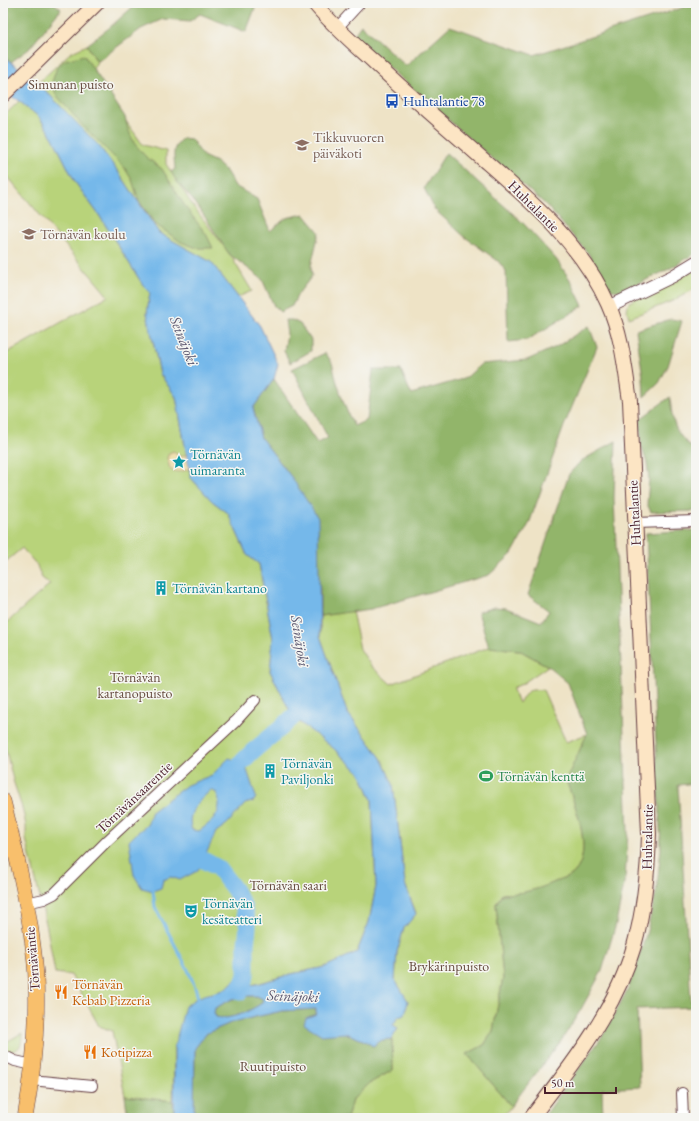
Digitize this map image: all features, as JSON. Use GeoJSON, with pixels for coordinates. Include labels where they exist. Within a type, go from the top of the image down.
{"type":"FeatureCollection","features":[{"type":"Feature","properties":{"kind":"main road"},"geometry":{"type":"LineString","coordinates":[[3,95],[97,3]]}},
{"type":"Feature","properties":{"kind":"main road","name":"Huhtalantie"},"geometry":{"type":"LineString","coordinates":[[314,3],[337,28],[398,85],[513,185],[550,220],[574,249],[594,278],[609,307],[623,353],[630,401],[649,834],[648,864],[644,900],[634,946],[608,1009],[575,1061],[531,1118]]}},
{"type":"Feature","properties":{"kind":"main road","name":"Törnäväntie"},"geometry":{"type":"LineString","coordinates":[[3,801],[26,902],[34,947],[36,1021],[32,1080],[25,1118]]}},
{"type":"Feature","properties":{"kind":"street"},"geometry":{"type":"LineString","coordinates":[[337,28],[360,3]]}},
{"type":"Feature","properties":{"kind":"street"},"geometry":{"type":"LineString","coordinates":[[609,307],[673,276],[696,262]]}},
{"type":"Feature","properties":{"kind":"street"},"geometry":{"type":"LineString","coordinates":[[635,524],[696,521]]}},
{"type":"Feature","properties":{"kind":"street","name":"Törnävänsaarentie"},"geometry":{"type":"LineString","coordinates":[[26,902],[44,899],[54,894],[107,841],[236,721],[255,700]]}},
{"type":"Feature","properties":{"kind":"street"},"geometry":{"type":"LineString","coordinates":[[3,1055],[15,1061],[33,1065]]}},
{"type":"Feature","properties":{"kind":"street"},"geometry":{"type":"LineString","coordinates":[[32,1080],[92,1086]]}},
{"type":"Feature","properties":{"kind":"street"},"geometry":{"type":"LineString","coordinates":[[682,1093],[683,1118]]}},
{"type":"Feature","properties":{"kind":"green space"},"geometry":{"type":"Polygon","coordinates":[[[3,3],[54,3],[61,9],[29,49],[11,62],[3,56],[3,3]]]}},
{"type":"Feature","properties":{"kind":"green space"},"geometry":{"type":"Polygon","coordinates":[[[137,3],[257,3],[246,32],[200,14],[190,21],[163,19],[141,29],[97,62],[87,45],[137,3]]]}},
{"type":"Feature","properties":{"kind":"green space"},"geometry":{"type":"Polygon","coordinates":[[[688,3],[696,3],[696,253],[669,269],[623,291],[610,290],[588,253],[545,204],[353,36],[361,25],[406,66],[450,26],[534,55],[688,6],[688,3]]]}},
{"type":"Feature","properties":{"kind":"green space","name":"Simunan puisto"},"geometry":{"type":"Polygon","coordinates":[[[87,45],[97,62],[91,72],[143,145],[166,151],[166,164],[193,206],[229,253],[252,291],[238,297],[211,262],[159,233],[122,177],[99,146],[38,83],[70,53],[87,45]]]}},
{"type":"Feature","properties":{"kind":"green space","name":"Simunan puisto"},"geometry":{"type":"Polygon","coordinates":[[[84,55],[125,117],[134,143],[145,156],[162,169],[186,208],[206,234],[213,248],[197,248],[181,242],[155,224],[139,201],[132,180],[124,167],[83,126],[56,95],[52,82],[57,67],[65,60],[84,55]]]}},
{"type":"Feature","properties":{"kind":"green space","name":"Törnävän kartanopuisto"},"geometry":{"type":"Polygon","coordinates":[[[19,101],[39,117],[53,138],[75,182],[99,215],[143,285],[150,292],[147,313],[160,374],[176,397],[191,478],[212,501],[228,513],[247,555],[259,564],[273,639],[270,671],[293,717],[332,747],[361,774],[372,800],[376,886],[369,922],[357,952],[325,967],[291,974],[257,984],[250,985],[237,977],[230,986],[186,1006],[174,1048],[173,1101],[125,1096],[112,1031],[99,1026],[71,975],[55,973],[47,928],[26,839],[26,826],[23,811],[13,780],[3,738],[3,626],[50,584],[42,578],[36,564],[22,548],[3,564],[3,355],[108,296],[3,171],[3,117],[19,101]]]}},
{"type":"Feature","properties":{"kind":"green space"},"geometry":{"type":"Polygon","coordinates":[[[183,138],[191,139],[203,156],[216,162],[226,171],[235,186],[257,199],[270,231],[286,218],[304,214],[319,232],[311,266],[312,276],[298,294],[292,306],[280,312],[274,306],[262,279],[229,254],[197,205],[178,183],[171,172],[175,169],[175,148],[179,141],[183,138]]]}},
{"type":"Feature","properties":{"kind":"green space"},"geometry":{"type":"Polygon","coordinates":[[[446,153],[523,223],[556,259],[571,281],[583,306],[527,340],[508,342],[506,271],[498,261],[465,237],[435,210],[424,188],[446,153]]]}},
{"type":"Feature","properties":{"kind":"green space"},"geometry":{"type":"Polygon","coordinates":[[[696,269],[696,288],[675,300],[629,318],[627,310],[629,302],[696,269]]]}},
{"type":"Feature","properties":{"kind":"green space"},"geometry":{"type":"Polygon","coordinates":[[[671,319],[682,321],[668,366],[659,383],[644,397],[643,377],[636,330],[671,319]]]}},
{"type":"Feature","properties":{"kind":"green space"},"geometry":{"type":"Polygon","coordinates":[[[285,320],[292,320],[300,324],[311,340],[311,351],[290,363],[284,351],[287,334],[285,320]]]}},
{"type":"Feature","properties":{"kind":"green space"},"geometry":{"type":"Polygon","coordinates":[[[589,326],[597,347],[564,426],[529,524],[512,554],[489,575],[371,609],[320,616],[320,589],[292,478],[261,438],[253,408],[274,379],[317,443],[328,438],[292,369],[325,353],[332,363],[342,397],[354,426],[367,420],[373,370],[401,370],[411,394],[466,378],[481,364],[527,360],[556,347],[589,326]]]}},
{"type":"Feature","properties":{"kind":"green space"},"geometry":{"type":"Polygon","coordinates":[[[670,397],[672,415],[677,431],[696,453],[696,511],[651,512],[647,504],[649,479],[647,463],[641,445],[640,419],[670,397]]]}},
{"type":"Feature","properties":{"kind":"green space"},"geometry":{"type":"Polygon","coordinates":[[[616,441],[614,498],[628,832],[625,879],[616,924],[602,971],[580,1011],[561,1041],[511,1106],[467,1054],[484,1045],[493,1031],[503,978],[496,904],[502,894],[529,891],[568,877],[574,873],[580,864],[583,853],[581,827],[574,801],[566,780],[587,734],[568,683],[548,666],[519,650],[489,647],[478,612],[495,607],[506,608],[541,622],[549,611],[528,595],[569,474],[581,461],[616,441]]]}},
{"type":"Feature","properties":{"kind":"green space"},"geometry":{"type":"Polygon","coordinates":[[[696,530],[696,783],[678,785],[691,1002],[696,1002],[696,1007],[637,1009],[640,1087],[602,1089],[603,1118],[543,1118],[602,1037],[628,989],[646,935],[656,893],[661,849],[646,533],[696,530]]]}},
{"type":"Feature","properties":{"kind":"green space","name":"Brykärinpuisto"},"geometry":{"type":"Polygon","coordinates":[[[352,611],[360,649],[371,666],[391,684],[489,647],[519,650],[548,666],[522,684],[512,688],[519,703],[526,693],[533,690],[543,690],[566,742],[587,734],[566,780],[574,801],[581,827],[583,853],[580,864],[574,873],[568,877],[529,891],[502,894],[496,904],[503,978],[493,1031],[484,1045],[467,1054],[511,1106],[502,1118],[347,1118],[352,1100],[370,1083],[393,1070],[392,1039],[398,1028],[393,1025],[408,1001],[395,980],[397,952],[404,928],[416,913],[405,884],[393,784],[381,758],[347,712],[320,636],[320,616],[352,611]]]}},
{"type":"Feature","properties":{"kind":"green space"},"geometry":{"type":"Polygon","coordinates":[[[246,996],[257,996],[264,999],[262,1003],[240,1014],[227,1018],[216,1017],[214,1013],[215,1008],[232,999],[246,996]]]}},
{"type":"Feature","properties":{"kind":"green space","name":"Ruutipuisto"},"geometry":{"type":"Polygon","coordinates":[[[316,1009],[316,1014],[306,1018],[322,1034],[345,1033],[363,1040],[373,1046],[382,1040],[392,1039],[393,1070],[370,1083],[352,1100],[347,1118],[195,1118],[195,1048],[207,1033],[233,1022],[282,1011],[316,1009]]]}},
{"type":"Feature","properties":{"kind":"green space"},"geometry":{"type":"Polygon","coordinates":[[[22,1033],[21,1044],[16,1050],[9,1051],[3,1047],[3,1044],[22,1033]]]}},
{"type":"Feature","properties":{"kind":"green space"},"geometry":{"type":"Polygon","coordinates":[[[125,1096],[173,1101],[174,1118],[128,1118],[125,1096]]]}},
{"type":"Feature","properties":{"kind":"sand","name":"Törnävän uimaranta"},"geometry":{"type":"Polygon","coordinates":[[[174,451],[179,457],[188,454],[191,468],[178,472],[170,469],[167,458],[169,453],[174,451]]]}},
{"type":"Feature","properties":{"kind":"water","name":"Seinäjoki"},"geometry":{"type":"Polygon","coordinates":[[[3,56],[38,83],[99,146],[122,177],[159,233],[211,262],[260,326],[278,364],[274,379],[253,408],[261,438],[292,478],[318,518],[320,636],[347,712],[381,758],[393,784],[405,884],[416,914],[404,928],[397,952],[395,980],[408,1001],[405,1015],[398,1017],[393,1025],[398,1028],[392,1039],[382,1040],[373,1046],[363,1040],[345,1033],[322,1035],[304,1024],[306,1018],[316,1014],[316,1009],[282,1011],[233,1022],[207,1033],[195,1048],[195,1118],[174,1118],[174,1048],[185,1006],[199,997],[228,987],[237,977],[245,978],[250,985],[257,984],[291,974],[325,967],[357,952],[369,922],[376,886],[372,800],[361,774],[332,747],[293,717],[270,671],[273,639],[259,564],[247,555],[228,513],[212,501],[191,478],[176,397],[160,374],[147,313],[150,292],[143,285],[99,215],[75,182],[53,138],[39,117],[19,101],[3,91],[3,56]],[[246,996],[232,999],[215,1008],[214,1013],[216,1017],[222,1018],[240,1014],[262,1003],[263,999],[257,996],[246,996]]]}},
{"type":"Feature","properties":{"kind":"water"},"geometry":{"type":"Polygon","coordinates":[[[229,758],[242,762],[247,770],[256,797],[254,801],[245,804],[227,824],[216,832],[204,861],[197,871],[180,880],[171,877],[163,880],[161,888],[153,891],[142,888],[134,875],[129,841],[147,825],[152,811],[187,785],[212,775],[229,758]],[[211,790],[195,807],[190,818],[192,830],[199,831],[216,815],[219,805],[217,793],[211,790]]]}},
{"type":"Feature","properties":{"kind":"waterway"},"geometry":{"type":"LineString","coordinates":[[225,779],[253,751],[293,717]]}},
{"type":"Feature","properties":{"kind":"waterway"},"geometry":{"type":"LineString","coordinates":[[188,846],[194,855],[218,868],[234,889],[243,905],[248,927],[246,944],[246,975],[240,992]]}},
{"type":"Feature","properties":{"kind":"waterway"},"geometry":{"type":"LineString","coordinates":[[154,887],[155,907],[188,970],[199,1001]]}},
{"type":"Feature","properties":{"kind":"place","name":"Huhtalantie 78"},"geometry":{"type":"Point","coordinates":[392,101]}},
{"type":"Feature","properties":{"kind":"place","name":"Tikkuvuoren päiväkoti"},"geometry":{"type":"Point","coordinates":[302,145]}},
{"type":"Feature","properties":{"kind":"place","name":"Törnävän koulu"},"geometry":{"type":"Point","coordinates":[29,234]}},
{"type":"Feature","properties":{"kind":"place","name":"Törnävän uimaranta"},"geometry":{"type":"Point","coordinates":[179,462]}},
{"type":"Feature","properties":{"kind":"place","name":"Törnävän kartano"},"geometry":{"type":"Point","coordinates":[161,588]}},
{"type":"Feature","properties":{"kind":"place","name":"Törnävän Paviljonki"},"geometry":{"type":"Point","coordinates":[270,771]}},
{"type":"Feature","properties":{"kind":"place","name":"Törnävän kenttä"},"geometry":{"type":"Point","coordinates":[486,776]}},
{"type":"Feature","properties":{"kind":"place","name":"Törnävän kesäteatteri"},"geometry":{"type":"Point","coordinates":[191,911]}},
{"type":"Feature","properties":{"kind":"place","name":"Törnävän Kebab Pizzeria"},"geometry":{"type":"Point","coordinates":[61,992]}},
{"type":"Feature","properties":{"kind":"place","name":"Kotipizza"},"geometry":{"type":"Point","coordinates":[90,1052]}},
{"type":"Feature","properties":{"kind":"park label","name":"Törnävän saari"},"geometry":{"type":"Point","coordinates":[288,885]}}]}
